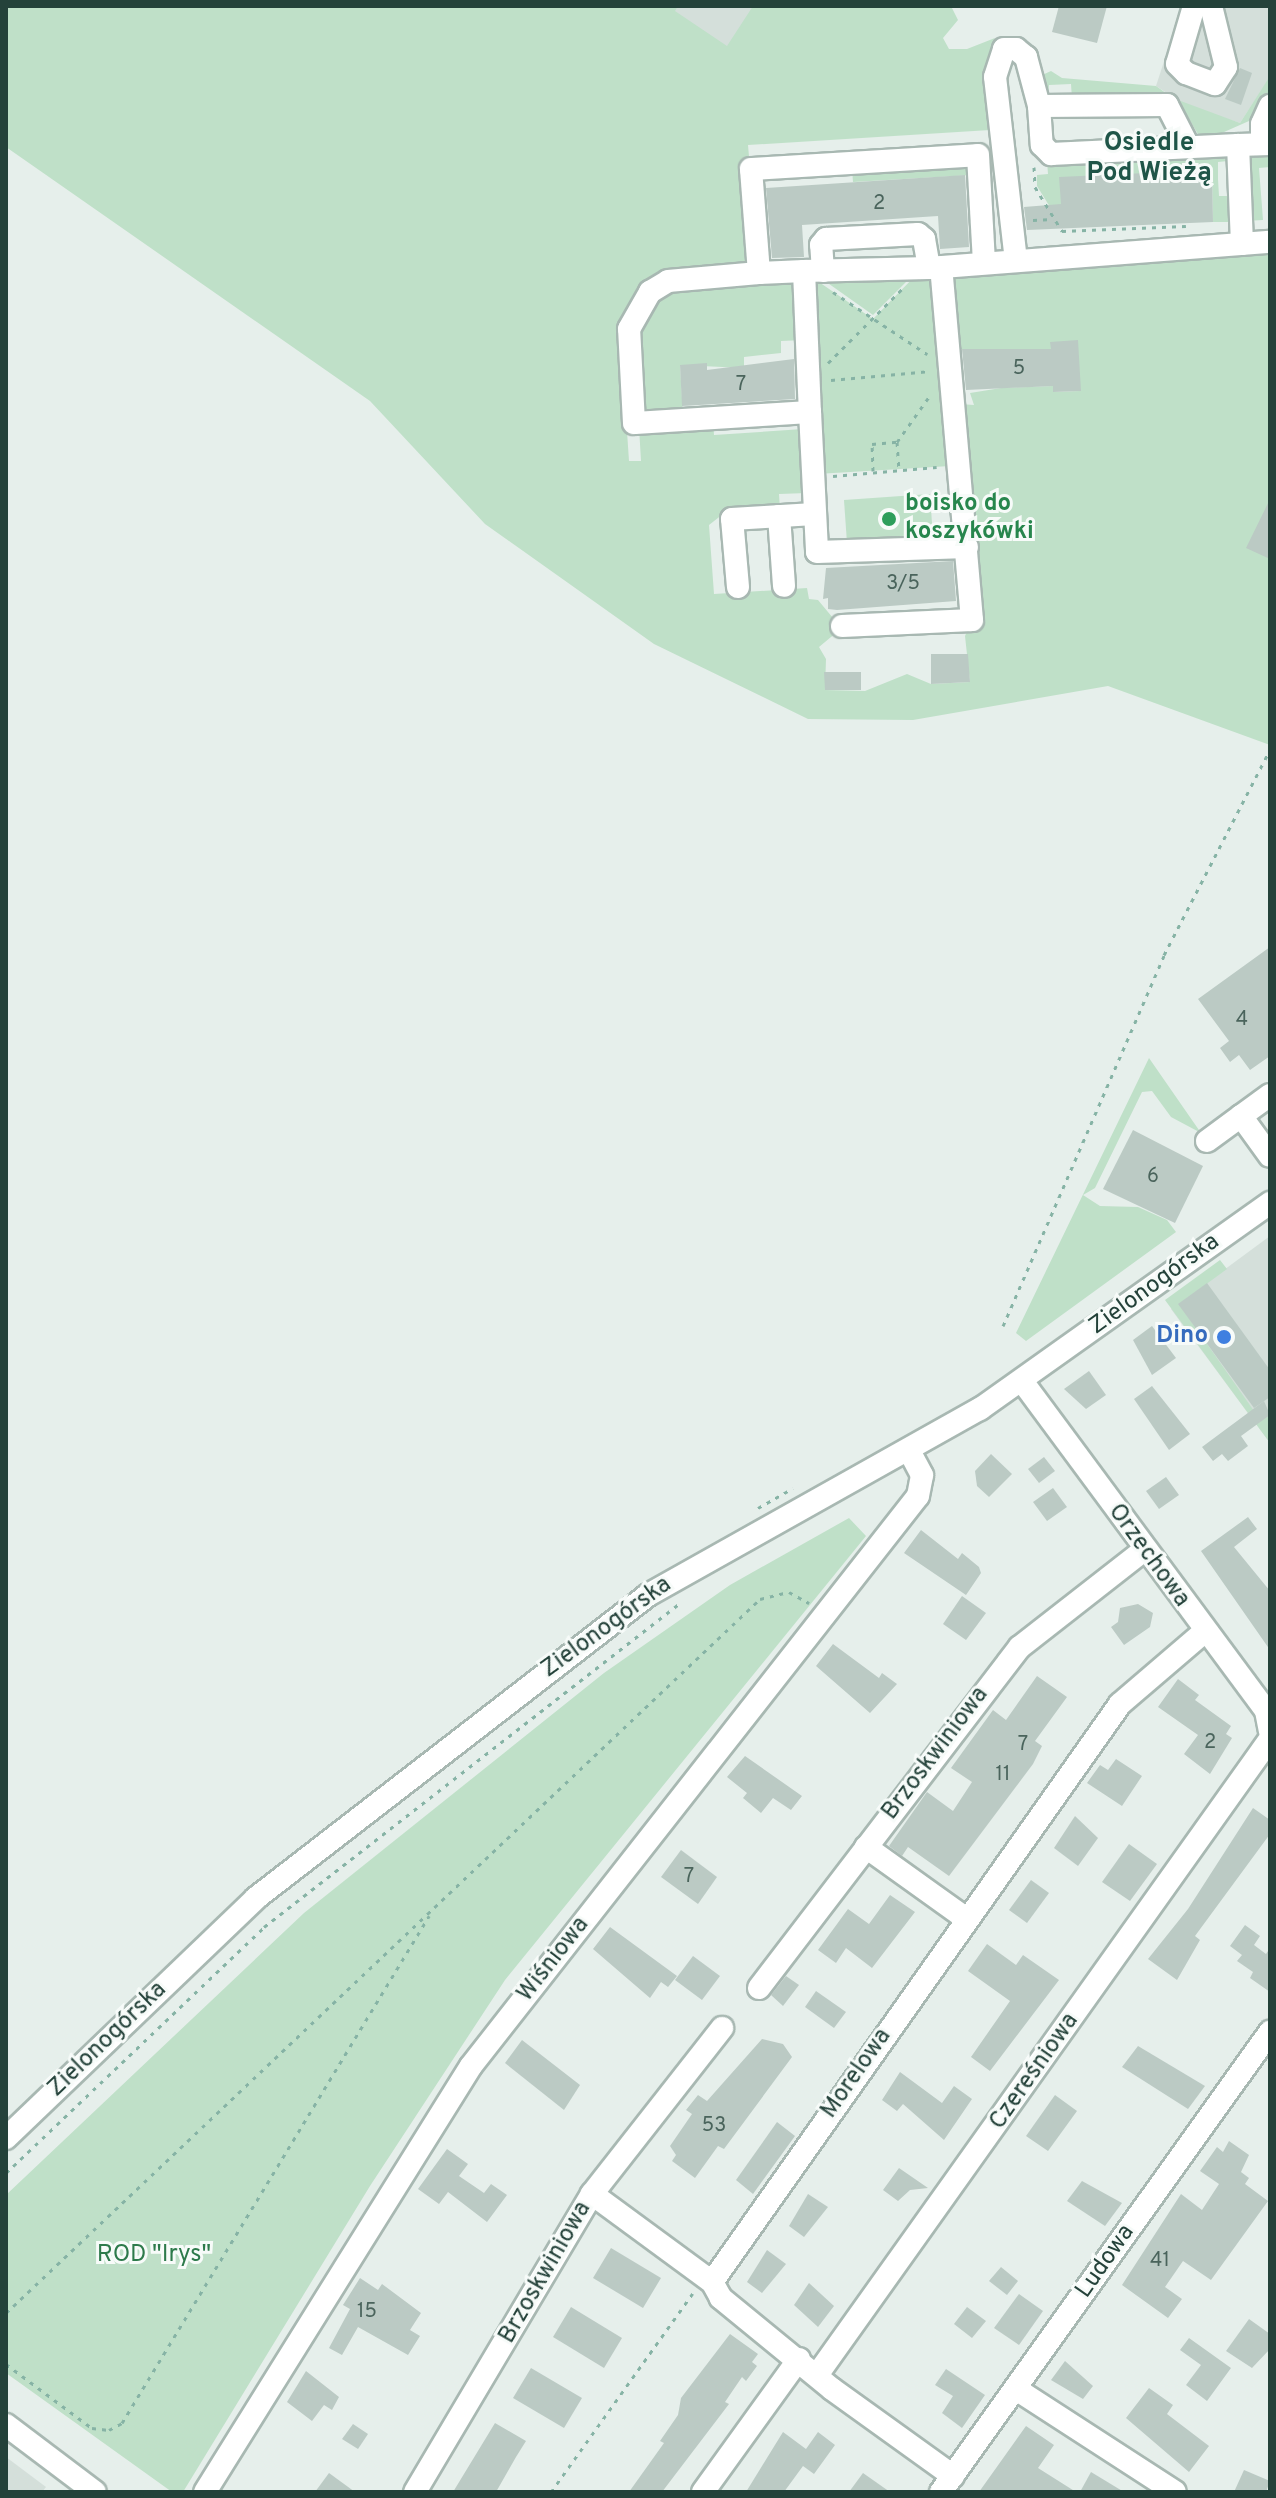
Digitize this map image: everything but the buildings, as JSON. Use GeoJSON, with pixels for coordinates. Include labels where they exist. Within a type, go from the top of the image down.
{"type":"FeatureCollection","features":[{"type":"Feature","properties":{"kind":"street"},"geometry":{"type":"LineString","coordinates":[[1194,6],[1177,64],[1186,73],[1215,84],[1226,67],[1211,6]]}},
{"type":"Feature","properties":{"kind":"street"},"geometry":{"type":"LineString","coordinates":[[1016,261],[995,77],[1004,49],[1016,49],[1026,57],[1039,106],[1042,145],[1051,154],[1266,144],[1262,124],[1270,106]]}},
{"type":"Feature","properties":{"kind":"street"},"geometry":{"type":"LineString","coordinates":[[1039,106],[1167,105],[1188,146]]}},
{"type":"Feature","properties":{"kind":"street"},"geometry":{"type":"LineString","coordinates":[[1238,145],[1242,244]]}},
{"type":"Feature","properties":{"kind":"street"},"geometry":{"type":"LineString","coordinates":[[759,273],[751,169],[978,155],[984,263]]}},
{"type":"Feature","properties":{"kind":"street"},"geometry":{"type":"LineString","coordinates":[[842,626],[972,620],[967,547],[960,465],[950,369],[924,239],[918,234],[826,239],[813,271],[810,412],[817,552],[967,547]]}},
{"type":"Feature","properties":{"kind":"street"},"geometry":{"type":"LineString","coordinates":[[810,412],[634,423],[629,329],[650,292],[668,281],[759,273],[931,268],[1270,242]]}},
{"type":"Feature","properties":{"kind":"street"},"geometry":{"type":"LineString","coordinates":[[738,587],[732,519],[814,514]]}},
{"type":"Feature","properties":{"kind":"street"},"geometry":{"type":"LineString","coordinates":[[779,516],[784,586]]}},
{"type":"Feature","properties":{"kind":"street"},"geometry":{"type":"LineString","coordinates":[[1207,1141],[1270,1095]]}},
{"type":"Feature","properties":{"kind":"street"},"geometry":{"type":"LineString","coordinates":[[1241,1116],[1270,1156]]}},
{"type":"Feature","properties":{"kind":"street","name":"Zielonogórska"},"geometry":{"type":"LineString","coordinates":[[6,2138],[256,1898],[572,1651],[648,1595],[724,1548],[910,1452],[1022,1381],[1270,1203]]}},
{"type":"Feature","properties":{"kind":"street","name":"Orzechowa"},"geometry":{"type":"LineString","coordinates":[[1022,1381],[1143,1551],[1266,1711],[1270,1731]]}},
{"type":"Feature","properties":{"kind":"street","name":"Wiśniowa"},"geometry":{"type":"LineString","coordinates":[[205,2492],[471,2066],[918,1496],[922,1475],[910,1452]]}},
{"type":"Feature","properties":{"kind":"street","name":"Brzoskwiniowa"},"geometry":{"type":"LineString","coordinates":[[759,1988],[1020,1647],[1143,1551]]}},
{"type":"Feature","properties":{"kind":"street","name":"Morelowa"},"geometry":{"type":"LineString","coordinates":[[708,2280],[1120,1704],[1204,1632]]}},
{"type":"Feature","properties":{"kind":"street","name":"Czereśniowa"},"geometry":{"type":"LineString","coordinates":[[817,2375],[1270,1739]]}},
{"type":"Feature","properties":{"kind":"street"},"geometry":{"type":"LineString","coordinates":[[866,1847],[965,1918]]}},
{"type":"Feature","properties":{"kind":"street","name":"Brzoskwiniowa"},"geometry":{"type":"LineString","coordinates":[[415,2492],[592,2194],[722,2028]]}},
{"type":"Feature","properties":{"kind":"street","name":"Ludowa"},"geometry":{"type":"LineString","coordinates":[[947,2484],[1270,2032]]}},
{"type":"Feature","properties":{"kind":"street"},"geometry":{"type":"LineString","coordinates":[[592,2194],[708,2280],[721,2298],[799,2359],[947,2484]]}},
{"type":"Feature","properties":{"kind":"street"},"geometry":{"type":"LineString","coordinates":[[703,2492],[799,2359]]}},
{"type":"Feature","properties":{"kind":"street"},"geometry":{"type":"LineString","coordinates":[[1016,2389],[1175,2492]]}},
{"type":"Feature","properties":{"kind":"street"},"geometry":{"type":"LineString","coordinates":[[6,2425],[95,2492]]}},
{"type":"Feature","properties":{"kind":"path"},"geometry":{"type":"LineString","coordinates":[[1033,162],[1035,187],[1062,231],[1195,225]]}},
{"type":"Feature","properties":{"kind":"path"},"geometry":{"type":"LineString","coordinates":[[825,366],[931,268]]}},
{"type":"Feature","properties":{"kind":"path"},"geometry":{"type":"LineString","coordinates":[[813,271],[873,319],[950,369],[897,442],[899,470]]}},
{"type":"Feature","properties":{"kind":"path"},"geometry":{"type":"LineString","coordinates":[[819,381],[919,372]]}},
{"type":"Feature","properties":{"kind":"path"},"geometry":{"type":"LineString","coordinates":[[873,472],[872,444],[897,442]]}},
{"type":"Feature","properties":{"kind":"path"},"geometry":{"type":"LineString","coordinates":[[811,478],[960,465]]}},
{"type":"Feature","properties":{"kind":"path"},"geometry":{"type":"LineString","coordinates":[[1003,1326],[1164,955],[1270,750]]}},
{"type":"Feature","properties":{"kind":"path"},"geometry":{"type":"LineString","coordinates":[[6,2313],[760,1599],[789,1592],[811,1604]]}},
{"type":"Feature","properties":{"kind":"path"},"geometry":{"type":"LineString","coordinates":[[6,2173],[275,1917],[681,1602]]}},
{"type":"Feature","properties":{"kind":"path"},"geometry":{"type":"LineString","coordinates":[[6,2364],[92,2428],[109,2430],[122,2423],[432,1909]]}},
{"type":"Feature","properties":{"kind":"path"},"geometry":{"type":"LineString","coordinates":[[551,2492],[708,2280]]}},
{"type":"Feature","properties":{"kind":"shaded area"},"geometry":{"type":"Polygon","coordinates":[[[659,6],[819,6],[746,124],[659,6]]]}},
{"type":"Feature","properties":{"kind":"shaded area"},"geometry":{"type":"Polygon","coordinates":[[[1182,6],[1270,6],[1270,77],[1240,123],[1185,105],[1156,86],[1182,6]]]}},
{"type":"Feature","properties":{"kind":"shaded area"},"geometry":{"type":"Polygon","coordinates":[[[1270,1236],[1270,1443],[1171,1309],[1270,1236]]]}},
{"type":"Feature","properties":{"kind":"shaded area"},"geometry":{"type":"Polygon","coordinates":[[[6,2457],[46,2487],[42,2492],[6,2492],[6,2457]]]}},
{"type":"Feature","properties":{"kind":"green space"},"geometry":{"type":"Polygon","coordinates":[[[6,6],[678,6],[675,11],[727,46],[753,6],[951,6],[958,20],[943,38],[949,49],[967,49],[995,38],[986,80],[990,130],[748,145],[759,270],[666,278],[620,327],[629,461],[641,461],[639,427],[713,420],[714,435],[803,429],[807,493],[779,494],[780,510],[723,514],[709,525],[714,594],[807,588],[809,599],[818,600],[838,624],[837,632],[819,647],[826,659],[825,690],[865,691],[907,674],[931,684],[970,682],[965,636],[972,620],[960,404],[974,405],[970,393],[1001,388],[1053,386],[1054,392],[1080,391],[1051,342],[1051,349],[958,349],[949,273],[1270,252],[1270,745],[1108,686],[913,720],[808,719],[654,644],[485,524],[370,401],[6,147],[6,6]]]}},
{"type":"Feature","properties":{"kind":"green space"},"geometry":{"type":"Polygon","coordinates":[[[1051,71],[1062,78],[1156,86],[1170,96],[1072,99],[1071,84],[1049,85],[1048,100],[1040,76],[1051,71]]]}},
{"type":"Feature","properties":{"kind":"green space"},"geometry":{"type":"Polygon","coordinates":[[[1270,76],[1270,94],[1249,121],[1215,136],[1199,136],[1178,100],[1240,123],[1270,76]]]}},
{"type":"Feature","properties":{"kind":"green space"},"geometry":{"type":"Polygon","coordinates":[[[1270,151],[1270,167],[1259,168],[1263,220],[1245,221],[1244,166],[1254,153],[1270,151]]]}},
{"type":"Feature","properties":{"kind":"green space"},"geometry":{"type":"Polygon","coordinates":[[[1217,155],[1228,161],[1218,162],[1218,179],[1219,196],[1229,196],[1230,222],[1213,222],[1212,171],[1063,228],[1037,186],[1037,175],[1048,174],[1047,161],[1217,155]]]}},
{"type":"Feature","properties":{"kind":"green space"},"geometry":{"type":"Polygon","coordinates":[[[970,163],[972,175],[853,182],[852,169],[970,163]]]}},
{"type":"Feature","properties":{"kind":"green space"},"geometry":{"type":"Polygon","coordinates":[[[917,271],[873,315],[815,274],[917,271]]]}},
{"type":"Feature","properties":{"kind":"green space"},"geometry":{"type":"Polygon","coordinates":[[[919,272],[933,273],[950,466],[817,474],[813,278],[873,319],[919,272]]]}},
{"type":"Feature","properties":{"kind":"green space"},"geometry":{"type":"Polygon","coordinates":[[[800,275],[803,340],[781,341],[781,353],[744,357],[744,368],[680,365],[683,415],[637,419],[632,330],[660,288],[800,275]]]}},
{"type":"Feature","properties":{"kind":"green space","name":"boisko do koszykówki"},"geometry":{"type":"Polygon","coordinates":[[[930,494],[933,538],[847,543],[844,500],[930,494]]]}},
{"type":"Feature","properties":{"kind":"green space"},"geometry":{"type":"Polygon","coordinates":[[[1149,1058],[1201,1133],[1171,1117],[1152,1091],[1142,1092],[1095,1188],[1083,1195],[1100,1206],[1138,1207],[1167,1220],[1176,1232],[1026,1341],[1016,1333],[1149,1058]]]}},
{"type":"Feature","properties":{"kind":"green space"},"geometry":{"type":"Polygon","coordinates":[[[1220,1260],[1227,1269],[1179,1304],[1261,1421],[1270,1415],[1270,1443],[1165,1300],[1220,1260]]]}},
{"type":"Feature","properties":{"kind":"green space","name":"ROD \"Irys\""},"geometry":{"type":"Polygon","coordinates":[[[849,1518],[866,1536],[505,1980],[370,2186],[183,2492],[172,2492],[6,2373],[6,2195],[304,1913],[604,1673],[730,1585],[849,1518]]]}},
{"type":"Feature","properties":{"kind":"place","name":"boisko do koszykówki"},"geometry":{"type":"Point","coordinates":[889,519]}},
{"type":"Feature","properties":{"kind":"place","name":"Dino"},"geometry":{"type":"Point","coordinates":[1224,1337]}},
{"type":"Feature","properties":{"kind":"district","name":"Osiedle Pod Wieżą"},"geometry":{"type":"Point","coordinates":[1149,159]}}]}
